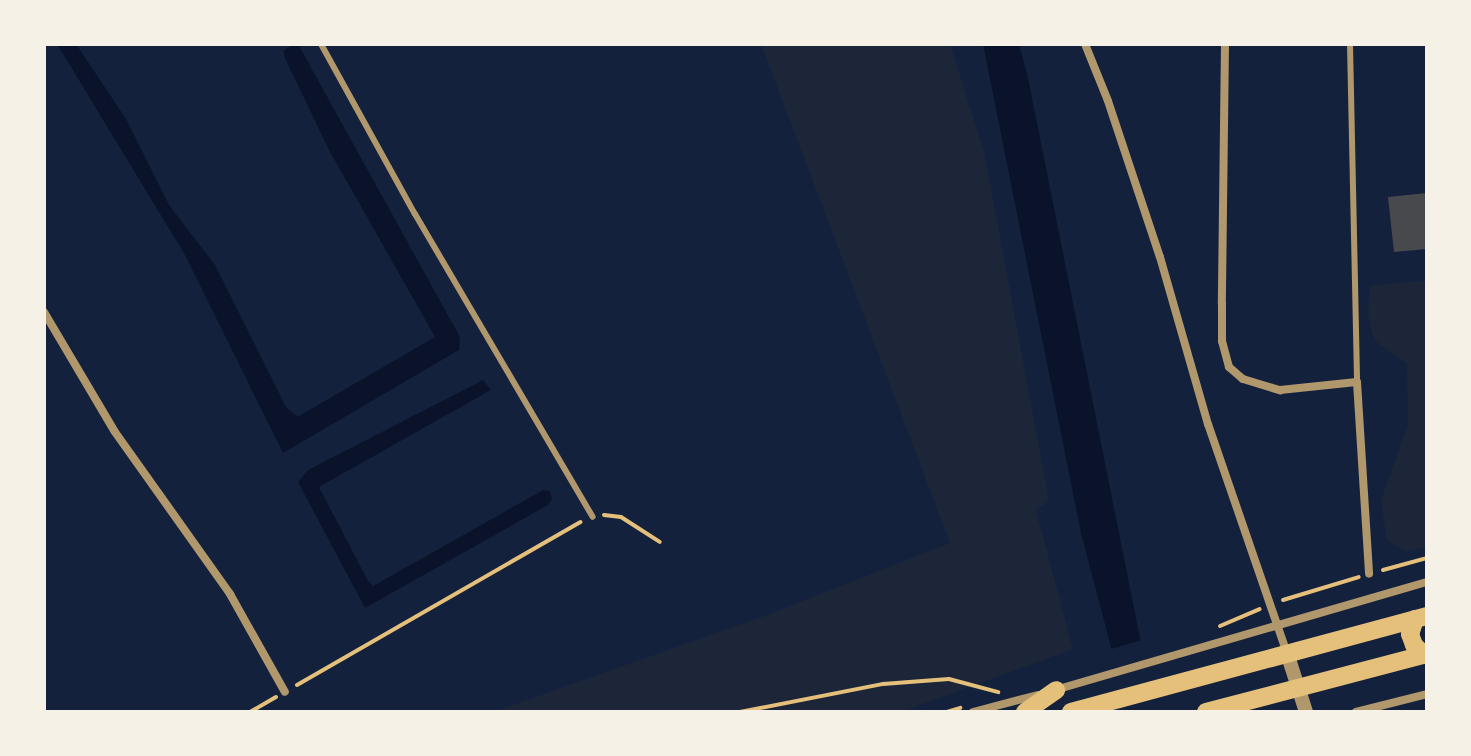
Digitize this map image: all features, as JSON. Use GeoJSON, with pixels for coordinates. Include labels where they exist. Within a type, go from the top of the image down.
{"type":"FeatureCollection","features":[{"type":"Feature","properties":{"kind":"main road"},"geometry":{"type":"LineString","coordinates":[[1071,712],[1421,618]]}},
{"type":"Feature","properties":{"kind":"main road"},"geometry":{"type":"LineString","coordinates":[[1421,618],[1410,634],[1414,645],[1425,654]]}},
{"type":"Feature","properties":{"kind":"main road"},"geometry":{"type":"LineString","coordinates":[[1206,712],[1425,654]]}},
{"type":"Feature","properties":{"kind":"main road"},"geometry":{"type":"LineString","coordinates":[[1025,712],[1056,690]]}},
{"type":"Feature","properties":{"kind":"street"},"geometry":{"type":"LineString","coordinates":[[1085,44],[1141,200],[1208,424],[1306,712]]}},
{"type":"Feature","properties":{"kind":"street"},"geometry":{"type":"LineString","coordinates":[[1225,44],[1222,341],[1229,367],[1243,379],[1280,390],[1357,382],[1369,574]]}},
{"type":"Feature","properties":{"kind":"street"},"geometry":{"type":"LineString","coordinates":[[44,312],[115,432],[230,594],[285,692]]}},
{"type":"Feature","properties":{"kind":"street"},"geometry":{"type":"LineString","coordinates":[[973,712],[1189,653],[1427,582]]}},
{"type":"Feature","properties":{"kind":"street"},"geometry":{"type":"LineString","coordinates":[[1356,712],[1427,694]]}},
{"type":"Feature","properties":{"kind":"lane"},"geometry":{"type":"LineString","coordinates":[[321,44],[415,214],[593,517]]}},
{"type":"Feature","properties":{"kind":"lane"},"geometry":{"type":"LineString","coordinates":[[1350,44],[1357,382]]}},
{"type":"Feature","properties":{"kind":"path"},"geometry":{"type":"LineString","coordinates":[[250,712],[593,517],[621,517],[660,542]]}},
{"type":"Feature","properties":{"kind":"path"},"geometry":{"type":"LineString","coordinates":[[1215,628],[1270,604],[1427,558]]}},
{"type":"Feature","properties":{"kind":"path"},"geometry":{"type":"LineString","coordinates":[[740,712],[883,684],[949,679],[1004,694]]}},
{"type":"Feature","properties":{"kind":"shaded area"},"geometry":{"type":"Polygon","coordinates":[[[57,44],[76,44],[126,119],[169,205],[215,265],[286,407],[295,415],[299,416],[435,337],[329,150],[284,56],[284,50],[294,44],[298,44],[460,337],[459,350],[283,453],[185,255],[57,44]]]}},
{"type":"Feature","properties":{"kind":"shaded area"},"geometry":{"type":"Polygon","coordinates":[[[761,44],[950,44],[984,151],[1049,501],[1036,510],[1073,649],[901,712],[493,712],[767,615],[950,543],[761,44]]]}},
{"type":"Feature","properties":{"kind":"shaded area"},"geometry":{"type":"Polygon","coordinates":[[[983,44],[1019,44],[1028,78],[1144,658],[1128,712],[1081,533],[983,44]]]}},
{"type":"Feature","properties":{"kind":"shaded area"},"geometry":{"type":"Polygon","coordinates":[[[1427,280],[1427,547],[1405,551],[1387,540],[1381,500],[1408,425],[1407,364],[1374,340],[1368,314],[1370,286],[1427,280]]]}},
{"type":"Feature","properties":{"kind":"shaded area"},"geometry":{"type":"Polygon","coordinates":[[[483,380],[491,390],[319,487],[368,581],[373,586],[543,490],[550,491],[552,499],[548,505],[365,608],[298,482],[308,470],[483,380]]]}},
{"type":"Feature","properties":{"kind":"pier"},"geometry":{"type":"Polygon","coordinates":[[[1145,639],[1167,712],[1124,712],[1108,650],[1145,639]]]}},
{"type":"Feature","properties":{"kind":"building"},"geometry":{"type":"Polygon","coordinates":[[[1427,193],[1427,249],[1394,252],[1388,197],[1427,193]]]}}]}
